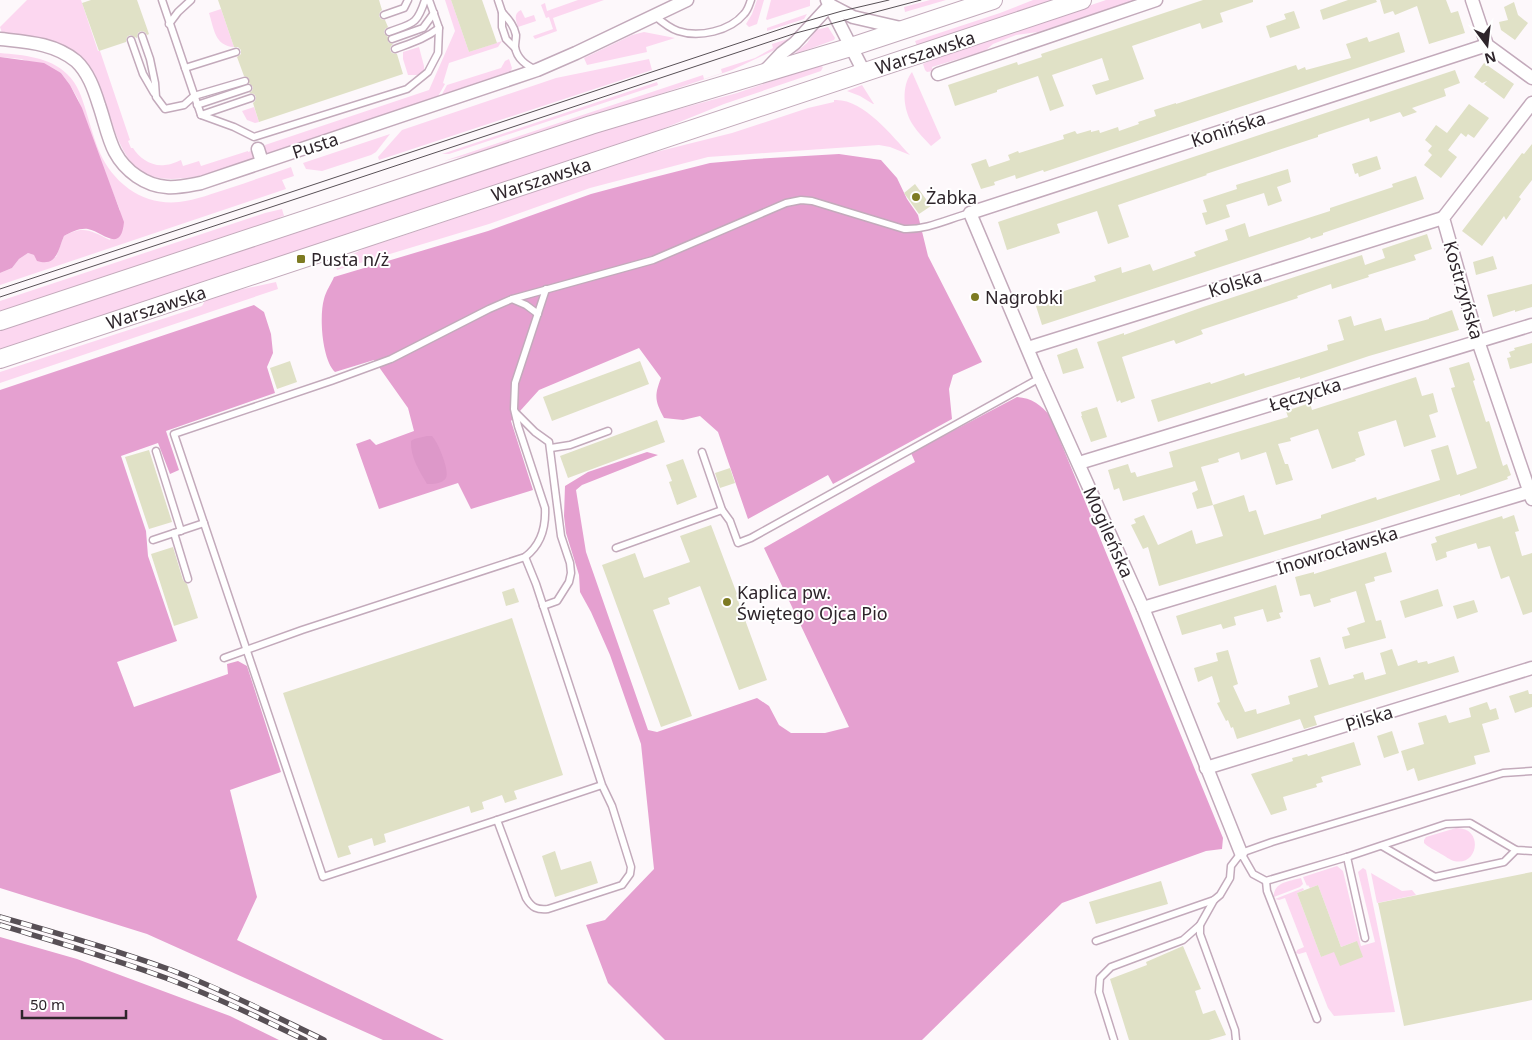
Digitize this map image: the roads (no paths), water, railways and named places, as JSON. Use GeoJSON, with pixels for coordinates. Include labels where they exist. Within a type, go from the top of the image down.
{"type":"FeatureCollection","features":[{"type":"Feature","properties":{"kind":"main road","name":"Warszawska"},"geometry":{"type":"LineString","coordinates":[[0,321],[591,125],[851,47],[993,0]]}},
{"type":"Feature","properties":{"kind":"main road","name":"Warszawska"},"geometry":{"type":"LineString","coordinates":[[0,359],[1082,0]]}},
{"type":"Feature","properties":{"kind":"street","name":"Pusta"},"geometry":{"type":"LineString","coordinates":[[0,39],[38,43],[60,50],[78,63],[84,70],[93,88],[114,151],[124,165],[136,175],[150,183],[166,187],[201,183],[537,70],[687,0]]}},
{"type":"Feature","properties":{"kind":"street","name":"Warszawska"},"geometry":{"type":"LineString","coordinates":[[938,74],[1156,0]]}},
{"type":"Feature","properties":{"kind":"street"},"geometry":{"type":"LineString","coordinates":[[1472,0],[1487,46],[1532,78]]}},
{"type":"Feature","properties":{"kind":"street"},"geometry":{"type":"LineString","coordinates":[[829,3],[853,17],[905,29]]}},
{"type":"Feature","properties":{"kind":"street"},"geometry":{"type":"LineString","coordinates":[[829,3],[864,72]]}},
{"type":"Feature","properties":{"kind":"street","name":"Warszawska"},"geometry":{"type":"LineString","coordinates":[[763,74],[795,43],[829,3]]}},
{"type":"Feature","properties":{"kind":"street","name":"Konińska"},"geometry":{"type":"LineString","coordinates":[[970,213],[1487,46]]}},
{"type":"Feature","properties":{"kind":"street","name":"Kostrzyńska"},"geometry":{"type":"LineString","coordinates":[[1531,494],[1478,341],[1443,218],[1532,103]]}},
{"type":"Feature","properties":{"kind":"street"},"geometry":{"type":"LineString","coordinates":[[256,143],[262,162]]}},
{"type":"Feature","properties":{"kind":"street","name":"Mogileńska"},"geometry":{"type":"LineString","coordinates":[[970,213],[1040,378],[1143,608],[1241,853]]}},
{"type":"Feature","properties":{"kind":"street","name":"Kolska"},"geometry":{"type":"LineString","coordinates":[[1028,348],[1443,218]]}},
{"type":"Feature","properties":{"kind":"street","name":"Łęczycka"},"geometry":{"type":"LineString","coordinates":[[1079,463],[1532,325]]}},
{"type":"Feature","properties":{"kind":"street","name":"Inowrocławska"},"geometry":{"type":"LineString","coordinates":[[1143,608],[1531,494]]}},
{"type":"Feature","properties":{"kind":"street","name":"Pilska"},"geometry":{"type":"LineString","coordinates":[[1206,768],[1532,668]]}},
{"type":"Feature","properties":{"kind":"lane"},"geometry":{"type":"LineString","coordinates":[[162,0],[201,114],[234,127],[256,143],[407,89],[428,72],[438,53],[439,28],[429,0]]}},
{"type":"Feature","properties":{"kind":"lane"},"geometry":{"type":"LineString","coordinates":[[169,24],[191,0]]}},
{"type":"Feature","properties":{"kind":"lane"},"geometry":{"type":"LineString","coordinates":[[384,15],[404,8],[408,0]]}},
{"type":"Feature","properties":{"kind":"lane"},"geometry":{"type":"LineString","coordinates":[[389,32],[412,24],[420,16],[425,0]]}},
{"type":"Feature","properties":{"kind":"lane"},"geometry":{"type":"LineString","coordinates":[[498,0],[502,12],[502,27],[506,39],[516,48],[522,61],[527,66],[537,70]]}},
{"type":"Feature","properties":{"kind":"lane"},"geometry":{"type":"LineString","coordinates":[[655,16],[669,27],[679,31],[702,34],[721,29],[737,21],[745,13],[751,0]]}},
{"type":"Feature","properties":{"kind":"lane"},"geometry":{"type":"LineString","coordinates":[[502,12],[512,23],[516,35],[516,48]]}},
{"type":"Feature","properties":{"kind":"lane"},"geometry":{"type":"LineString","coordinates":[[392,39],[423,28],[434,13]]}},
{"type":"Feature","properties":{"kind":"lane"},"geometry":{"type":"LineString","coordinates":[[395,49],[417,42],[439,28]]}},
{"type":"Feature","properties":{"kind":"lane"},"geometry":{"type":"LineString","coordinates":[[142,36],[150,59],[156,97]]}},
{"type":"Feature","properties":{"kind":"lane"},"geometry":{"type":"LineString","coordinates":[[131,40],[143,74],[165,109],[184,105],[194,96],[245,80]]}},
{"type":"Feature","properties":{"kind":"lane"},"geometry":{"type":"LineString","coordinates":[[185,68],[236,52]]}},
{"type":"Feature","properties":{"kind":"lane"},"geometry":{"type":"LineString","coordinates":[[197,105],[248,88]]}},
{"type":"Feature","properties":{"kind":"lane"},"geometry":{"type":"LineString","coordinates":[[201,114],[251,98]]}},
{"type":"Feature","properties":{"kind":"lane"},"geometry":{"type":"LineString","coordinates":[[602,785],[323,877],[174,434],[384,362],[416,348],[512,299],[653,260],[786,204],[801,200],[812,201],[904,228],[914,229],[970,213]]}},
{"type":"Feature","properties":{"kind":"lane"},"geometry":{"type":"LineString","coordinates":[[224,658],[302,630],[524,557],[532,551],[542,536],[545,508],[518,426],[514,399],[515,383],[546,289]]}},
{"type":"Feature","properties":{"kind":"lane"},"geometry":{"type":"LineString","coordinates":[[512,299],[526,305],[538,314]]}},
{"type":"Feature","properties":{"kind":"lane"},"geometry":{"type":"LineString","coordinates":[[702,452],[722,510],[730,521],[738,543],[751,538],[1040,378]]}},
{"type":"Feature","properties":{"kind":"lane"},"geometry":{"type":"LineString","coordinates":[[515,412],[535,432],[549,442],[561,536],[570,563],[571,573],[569,582],[557,601],[543,606]]}},
{"type":"Feature","properties":{"kind":"lane"},"geometry":{"type":"LineString","coordinates":[[551,448],[570,444],[608,431]]}},
{"type":"Feature","properties":{"kind":"lane"},"geometry":{"type":"LineString","coordinates":[[156,450],[181,531]]}},
{"type":"Feature","properties":{"kind":"lane"},"geometry":{"type":"LineString","coordinates":[[616,548],[722,510]]}},
{"type":"Feature","properties":{"kind":"lane"},"geometry":{"type":"LineString","coordinates":[[153,540],[204,523]]}},
{"type":"Feature","properties":{"kind":"lane"},"geometry":{"type":"LineString","coordinates":[[174,533],[188,579]]}},
{"type":"Feature","properties":{"kind":"lane"},"geometry":{"type":"LineString","coordinates":[[497,820],[526,898],[534,908],[548,909],[614,887],[622,884],[630,874],[631,867],[612,806],[602,785],[543,606],[524,557]]}},
{"type":"Feature","properties":{"kind":"lane"},"geometry":{"type":"LineString","coordinates":[[1114,1040],[1099,992],[1100,978],[1111,967],[1183,940],[1200,925],[1214,900],[1230,878],[1231,866],[1241,853],[1503,773],[1532,771]]}},
{"type":"Feature","properties":{"kind":"lane"},"geometry":{"type":"LineString","coordinates":[[1241,853],[1253,874],[1266,881],[1382,846],[1446,824],[1470,823],[1516,850],[1532,851]]}},
{"type":"Feature","properties":{"kind":"lane"},"geometry":{"type":"LineString","coordinates":[[1382,846],[1435,877],[1504,862],[1516,850]]}},
{"type":"Feature","properties":{"kind":"lane"},"geometry":{"type":"LineString","coordinates":[[1347,857],[1365,938]]}},
{"type":"Feature","properties":{"kind":"lane"},"geometry":{"type":"LineString","coordinates":[[1266,881],[1267,891],[1317,1019]]}},
{"type":"Feature","properties":{"kind":"lane"},"geometry":{"type":"LineString","coordinates":[[1096,941],[1214,900]]}},
{"type":"Feature","properties":{"kind":"lane"},"geometry":{"type":"LineString","coordinates":[[1200,925],[1200,934],[1235,1030],[1236,1040]]}},
{"type":"Feature","properties":{"kind":"tram line"},"geometry":{"type":"LineString","coordinates":[[0,289],[793,25],[889,0]]}},
{"type":"Feature","properties":{"kind":"tram line"},"geometry":{"type":"LineString","coordinates":[[0,297],[796,33],[921,0]]}},
{"type":"Feature","properties":{"kind":"railway"},"geometry":{"type":"LineString","coordinates":[[0,917],[86,942],[171,970],[230,995],[324,1040]]}},
{"type":"Feature","properties":{"kind":"railway"},"geometry":{"type":"LineString","coordinates":[[0,925],[166,978],[254,1015],[305,1040]]}},
{"type":"Feature","properties":{"kind":"place","name":"Żabka"},"geometry":{"type":"Point","coordinates":[916,197]}},
{"type":"Feature","properties":{"kind":"place","name":"Pusta n/ż"},"geometry":{"type":"Point","coordinates":[301,259]}},
{"type":"Feature","properties":{"kind":"place","name":"Nagrobki"},"geometry":{"type":"Point","coordinates":[975,297]}},
{"type":"Feature","properties":{"kind":"place","name":"Kaplica pw. Świętego Ojca Pio"},"geometry":{"type":"Point","coordinates":[727,602]}}]}
